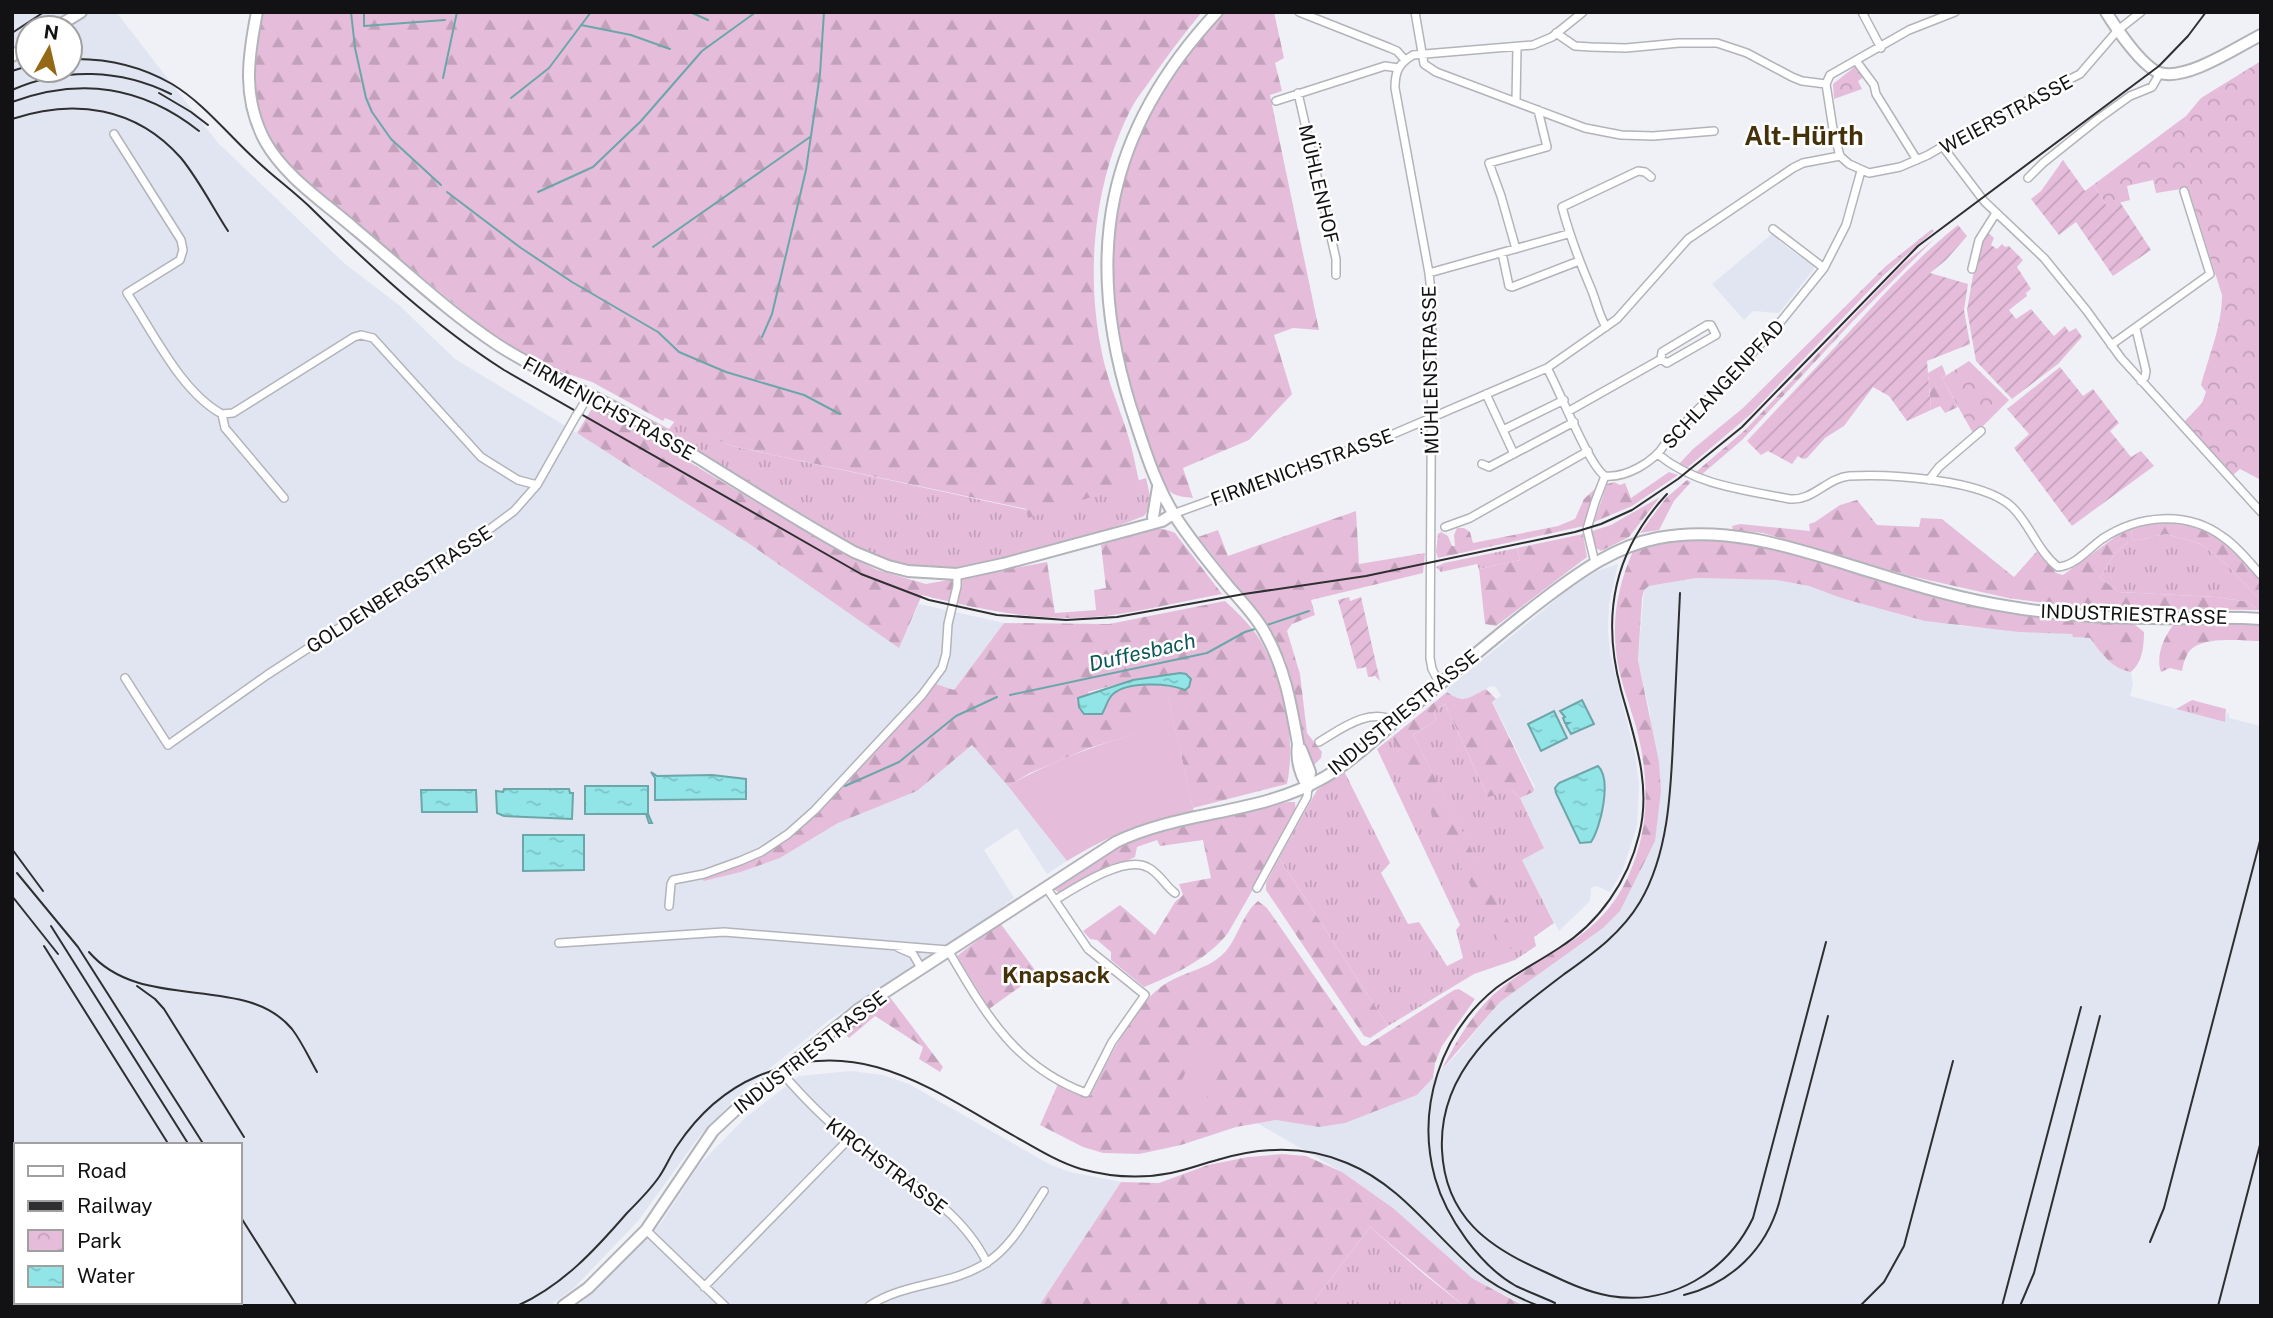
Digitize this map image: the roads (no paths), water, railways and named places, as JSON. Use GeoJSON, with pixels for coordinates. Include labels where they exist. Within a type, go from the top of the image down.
{"type":"FeatureCollection","features":[{"type":"Feature","properties":{"kind":"main road","name":"FIRMENICHSTRASSE"},"geometry":{"type":"LineString","coordinates":[[257,12],[248,65],[249,96],[263,138],[283,166],[481,332],[531,365],[636,420],[855,552],[908,571],[957,574],[1131,530],[1163,521],[1173,514]]}},
{"type":"Feature","properties":{"kind":"main road"},"geometry":{"type":"LineString","coordinates":[[1217,12],[1175,61],[1145,111],[1123,165],[1109,229],[1107,286],[1112,338],[1139,433],[1158,484],[1173,514],[1257,621],[1281,666],[1298,744],[1310,772],[1308,787]]}},
{"type":"Feature","properties":{"kind":"main road"},"geometry":{"type":"LineString","coordinates":[[2106,12],[2145,62],[2160,73],[2188,71],[2261,35]]}},
{"type":"Feature","properties":{"kind":"main road"},"geometry":{"type":"LineString","coordinates":[[1153,517],[1158,484]]}},
{"type":"Feature","properties":{"kind":"main road","name":"FIRMENICHSTRASSE"},"geometry":{"type":"LineString","coordinates":[[1131,530],[1153,517],[1173,514]]}},
{"type":"Feature","properties":{"kind":"main road","name":"INDUSTRIESTRASSE"},"geometry":{"type":"LineString","coordinates":[[563,1306],[588,1288],[646,1230],[713,1131],[859,1009],[1046,887],[1132,835],[1260,804],[1308,787],[1360,752],[1522,614],[1595,563],[1624,548],[1654,539],[1699,534],[1730,536],[1800,550],[1909,584],[2007,607],[2106,617],[2261,619]]}},
{"type":"Feature","properties":{"kind":"street"},"geometry":{"type":"LineString","coordinates":[[1299,12],[1397,51],[1405,60]]}},
{"type":"Feature","properties":{"kind":"street"},"geometry":{"type":"LineString","coordinates":[[1415,12],[1424,64],[1436,72],[1585,128],[1621,135],[1672,136],[1714,131]]}},
{"type":"Feature","properties":{"kind":"street"},"geometry":{"type":"LineString","coordinates":[[1276,101],[1385,66],[1398,68],[1405,60],[1422,54],[1517,47],[1544,42],[1583,12]]}},
{"type":"Feature","properties":{"kind":"street"},"geometry":{"type":"LineString","coordinates":[[1862,12],[1881,48]]}},
{"type":"Feature","properties":{"kind":"street"},"geometry":{"type":"LineString","coordinates":[[1861,171],[1840,156],[1826,84],[1830,75],[1909,30],[1955,12]]}},
{"type":"Feature","properties":{"kind":"street","name":"WEIERSTRASSE"},"geometry":{"type":"LineString","coordinates":[[1861,171],[1884,172],[1917,160],[2080,74],[2118,30],[2141,12]]}},
{"type":"Feature","properties":{"kind":"street"},"geometry":{"type":"LineString","coordinates":[[1556,33],[1575,46],[1591,47],[1626,48],[1717,43],[1747,53],[1802,81],[1826,84]]}},
{"type":"Feature","properties":{"kind":"street"},"geometry":{"type":"LineString","coordinates":[[1516,102],[1517,47]]}},
{"type":"Feature","properties":{"kind":"street"},"geometry":{"type":"LineString","coordinates":[[1857,62],[1874,85],[1876,94],[1917,160]]}},
{"type":"Feature","properties":{"kind":"street","name":"MÜHLENSTRASSE"},"geometry":{"type":"LineString","coordinates":[[1398,68],[1395,89],[1429,273],[1433,339],[1430,658],[1432,670],[1440,684]]}},
{"type":"Feature","properties":{"kind":"street"},"geometry":{"type":"LineString","coordinates":[[2028,178],[2109,111],[2130,96],[2152,87],[2160,73]]}},
{"type":"Feature","properties":{"kind":"street","name":"MÜHLENHOF"},"geometry":{"type":"LineString","coordinates":[[1298,93],[1336,259],[1336,275]]}},
{"type":"Feature","properties":{"kind":"street"},"geometry":{"type":"LineString","coordinates":[[1516,249],[1502,196],[1489,163],[1547,147],[1538,110]]}},
{"type":"Feature","properties":{"kind":"street"},"geometry":{"type":"LineString","coordinates":[[114,134],[180,240],[183,250],[180,260],[127,293],[186,384],[200,399],[222,414],[233,413],[354,337],[367,336],[373,338],[481,457],[519,480],[537,485]]}},
{"type":"Feature","properties":{"kind":"street"},"geometry":{"type":"LineString","coordinates":[[1943,147],[1979,195],[2044,258],[2141,381],[2261,512]]}},
{"type":"Feature","properties":{"kind":"street","name":"FIRMENICHSTRASSE"},"geometry":{"type":"LineString","coordinates":[[1173,514],[1306,468],[1432,419],[1547,368],[1622,314],[1676,251],[1699,230],[1793,168],[1803,163],[1840,156]]}},
{"type":"Feature","properties":{"kind":"street"},"geometry":{"type":"LineString","coordinates":[[1606,327],[1568,234],[1562,207],[1638,171],[1651,177]]}},
{"type":"Feature","properties":{"kind":"street","name":"SCHLANGENPFAD"},"geometry":{"type":"LineString","coordinates":[[1605,476],[1627,473],[1659,455],[1665,444],[1774,330],[1825,268],[1846,225],[1861,171]]}},
{"type":"Feature","properties":{"kind":"street"},"geometry":{"type":"LineString","coordinates":[[2111,345],[2210,274],[2184,191]]}},
{"type":"Feature","properties":{"kind":"street"},"geometry":{"type":"LineString","coordinates":[[1972,269],[1979,240],[1996,213]]}},
{"type":"Feature","properties":{"kind":"street"},"geometry":{"type":"LineString","coordinates":[[1773,229],[1825,268]]}},
{"type":"Feature","properties":{"kind":"street"},"geometry":{"type":"LineString","coordinates":[[1429,273],[1568,234]]}},
{"type":"Feature","properties":{"kind":"street"},"geometry":{"type":"LineString","coordinates":[[1502,253],[1508,286],[1512,287],[1579,261]]}},
{"type":"Feature","properties":{"kind":"street"},"geometry":{"type":"LineString","coordinates":[[1711,325],[1716,335],[1667,362],[1661,359],[1662,352],[1711,325]]}},
{"type":"Feature","properties":{"kind":"street"},"geometry":{"type":"LineString","coordinates":[[2136,329],[2146,371],[2141,381]]}},
{"type":"Feature","properties":{"kind":"street"},"geometry":{"type":"LineString","coordinates":[[1569,411],[1661,359]]}},
{"type":"Feature","properties":{"kind":"street"},"geometry":{"type":"LineString","coordinates":[[1547,368],[1588,451],[1599,471],[1605,476],[1587,529],[1595,563]]}},
{"type":"Feature","properties":{"kind":"street","name":"GOLDENBERGSTRASSE"},"geometry":{"type":"LineString","coordinates":[[125,678],[168,745],[267,675],[488,531],[523,503],[537,485],[589,394]]}},
{"type":"Feature","properties":{"kind":"street"},"geometry":{"type":"LineString","coordinates":[[1486,394],[1514,454]]}},
{"type":"Feature","properties":{"kind":"street"},"geometry":{"type":"LineString","coordinates":[[1503,430],[1564,400]]}},
{"type":"Feature","properties":{"kind":"street"},"geometry":{"type":"LineString","coordinates":[[222,414],[225,428],[284,498]]}},
{"type":"Feature","properties":{"kind":"street"},"geometry":{"type":"LineString","coordinates":[[1482,464],[1489,467],[1574,422]]}},
{"type":"Feature","properties":{"kind":"street"},"geometry":{"type":"LineString","coordinates":[[1929,480],[1939,467],[1981,431]]}},
{"type":"Feature","properties":{"kind":"street"},"geometry":{"type":"LineString","coordinates":[[1445,527],[1470,518],[1588,451]]}},
{"type":"Feature","properties":{"kind":"street"},"geometry":{"type":"LineString","coordinates":[[1659,455],[1674,467],[1699,479],[1790,499],[1800,500],[1832,480],[1848,476],[1929,480],[1971,488],[2004,500],[2021,517],[2058,568],[2072,564],[2092,546],[2125,527],[2141,521],[2175,519],[2207,527],[2220,535],[2261,575]]}},
{"type":"Feature","properties":{"kind":"street"},"geometry":{"type":"LineString","coordinates":[[669,906],[673,880],[704,874],[761,852],[802,823],[922,695],[943,668],[957,574]]}},
{"type":"Feature","properties":{"kind":"street"},"geometry":{"type":"LineString","coordinates":[[1319,742],[1341,728],[1367,718],[1386,716],[1396,722]]}},
{"type":"Feature","properties":{"kind":"street"},"geometry":{"type":"LineString","coordinates":[[1257,888],[1307,797],[1308,787]]}},
{"type":"Feature","properties":{"kind":"street"},"geometry":{"type":"LineString","coordinates":[[1055,900],[1102,874],[1135,864],[1150,868],[1175,893]]}},
{"type":"Feature","properties":{"kind":"street"},"geometry":{"type":"LineString","coordinates":[[559,943],[724,932],[948,950],[986,1015],[1018,1053],[1043,1073],[1086,1093],[1112,1042],[1145,995],[1088,949],[1046,887]]}},
{"type":"Feature","properties":{"kind":"street"},"geometry":{"type":"LineString","coordinates":[[895,946],[909,951],[925,966]]}},
{"type":"Feature","properties":{"kind":"street"},"geometry":{"type":"LineString","coordinates":[[918,946],[925,966]]}},
{"type":"Feature","properties":{"kind":"street","name":"KIRCHSTRASSE"},"geometry":{"type":"LineString","coordinates":[[782,1073],[811,1105],[849,1139],[930,1196],[971,1236],[986,1263]]}},
{"type":"Feature","properties":{"kind":"street"},"geometry":{"type":"LineString","coordinates":[[704,1287],[849,1139]]}},
{"type":"Feature","properties":{"kind":"street"},"geometry":{"type":"LineString","coordinates":[[869,1306],[894,1293],[965,1273],[986,1263],[1010,1240],[1044,1191]]}},
{"type":"Feature","properties":{"kind":"street"},"geometry":{"type":"LineString","coordinates":[[646,1230],[725,1306]]}},
{"type":"Feature","properties":{"kind":"water"},"geometry":{"type":"Polygon","coordinates":[[[1180,673],[1191,679],[1185,690],[1169,686],[1138,685],[1113,694],[1102,714],[1084,714],[1079,707],[1078,698],[1133,680],[1180,673]]]}},
{"type":"Feature","properties":{"kind":"water"},"geometry":{"type":"Polygon","coordinates":[[[1582,700],[1594,724],[1571,734],[1566,725],[1569,723],[1565,723],[1565,717],[1560,711],[1582,700]]]}},
{"type":"Feature","properties":{"kind":"water"},"geometry":{"type":"Polygon","coordinates":[[[1554,711],[1567,738],[1541,751],[1528,724],[1554,711]]]}},
{"type":"Feature","properties":{"kind":"water"},"geometry":{"type":"Polygon","coordinates":[[[1598,766],[1604,781],[1604,803],[1591,842],[1580,843],[1555,788],[1559,783],[1598,766]]]}},
{"type":"Feature","properties":{"kind":"water"},"geometry":{"type":"Polygon","coordinates":[[[651,772],[657,776],[712,775],[746,779],[746,799],[655,800],[655,778],[651,772]]]}},
{"type":"Feature","properties":{"kind":"water"},"geometry":{"type":"Polygon","coordinates":[[[585,786],[648,786],[648,814],[652,823],[649,823],[646,814],[585,814],[585,786]]]}},
{"type":"Feature","properties":{"kind":"water"},"geometry":{"type":"Polygon","coordinates":[[[504,789],[569,789],[570,793],[573,793],[572,819],[504,816],[497,813],[496,791],[503,792],[504,789]]]}},
{"type":"Feature","properties":{"kind":"water"},"geometry":{"type":"Polygon","coordinates":[[[421,790],[476,790],[477,812],[422,812],[421,790]]]}},
{"type":"Feature","properties":{"kind":"water"},"geometry":{"type":"Polygon","coordinates":[[[523,835],[584,835],[584,870],[523,871],[523,835]]]}},
{"type":"Feature","properties":{"kind":"waterway"},"geometry":{"type":"LineString","coordinates":[[351,12],[355,48],[366,98],[372,112],[391,139],[441,185]]}},
{"type":"Feature","properties":{"kind":"waterway"},"geometry":{"type":"LineString","coordinates":[[364,12],[364,26],[445,20]]}},
{"type":"Feature","properties":{"kind":"waterway"},"geometry":{"type":"LineString","coordinates":[[443,78],[457,12]]}},
{"type":"Feature","properties":{"kind":"waterway"},"geometry":{"type":"LineString","coordinates":[[511,98],[549,68],[591,12]]}},
{"type":"Feature","properties":{"kind":"waterway"},"geometry":{"type":"LineString","coordinates":[[690,12],[708,20]]}},
{"type":"Feature","properties":{"kind":"waterway"},"geometry":{"type":"LineString","coordinates":[[538,192],[593,167],[641,121],[702,51],[756,12]]}},
{"type":"Feature","properties":{"kind":"waterway"},"geometry":{"type":"LineString","coordinates":[[762,337],[772,314],[806,170],[820,74],[824,12]]}},
{"type":"Feature","properties":{"kind":"waterway"},"geometry":{"type":"LineString","coordinates":[[581,25],[631,35],[670,49]]}},
{"type":"Feature","properties":{"kind":"waterway"},"geometry":{"type":"LineString","coordinates":[[653,247],[810,137]]}},
{"type":"Feature","properties":{"kind":"waterway"},"geometry":{"type":"LineString","coordinates":[[447,192],[521,248],[572,282],[658,332],[679,352],[726,372],[804,395],[840,414]]}},
{"type":"Feature","properties":{"kind":"waterway","name":"Duffesbach"},"geometry":{"type":"LineString","coordinates":[[1267,625],[1309,611]]}},
{"type":"Feature","properties":{"kind":"waterway","name":"Duffesbach"},"geometry":{"type":"LineString","coordinates":[[1010,695],[1207,653],[1245,632],[1258,628]]}},
{"type":"Feature","properties":{"kind":"waterway"},"geometry":{"type":"LineString","coordinates":[[845,786],[899,762],[956,716],[997,697]]}},
{"type":"Feature","properties":{"kind":"railway"},"geometry":{"type":"LineString","coordinates":[[12,33],[44,12]]}},
{"type":"Feature","properties":{"kind":"railway"},"geometry":{"type":"LineString","coordinates":[[84,60],[123,64],[172,84],[206,111],[405,296],[478,353],[861,574],[929,600],[997,615],[1066,620],[1117,617],[1366,576],[1575,532],[1632,510],[1678,479],[1742,427],[1918,246],[2159,66],[2188,36],[2206,12]]}},
{"type":"Feature","properties":{"kind":"railway"},"geometry":{"type":"LineString","coordinates":[[12,90],[51,77],[92,74],[132,80],[171,94]]}},
{"type":"Feature","properties":{"kind":"railway"},"geometry":{"type":"LineString","coordinates":[[12,102],[62,90],[110,90],[155,104],[199,131]]}},
{"type":"Feature","properties":{"kind":"railway"},"geometry":{"type":"LineString","coordinates":[[159,93],[208,125]]}},
{"type":"Feature","properties":{"kind":"railway"},"geometry":{"type":"LineString","coordinates":[[12,119],[58,109],[81,109],[103,112],[144,127],[181,158],[228,231]]}},
{"type":"Feature","properties":{"kind":"railway"},"geometry":{"type":"LineString","coordinates":[[1555,1303],[1516,1286],[1503,1277],[1477,1253],[1456,1224],[1435,1178],[1430,1152],[1431,1099],[1447,1050],[1460,1027],[1477,1006],[1511,977],[1559,948],[1587,926],[1610,899],[1634,852],[1644,798],[1640,761],[1615,662],[1613,610],[1624,561],[1649,516],[1667,494]]}},
{"type":"Feature","properties":{"kind":"railway"},"geometry":{"type":"LineString","coordinates":[[1680,593],[1670,791],[1658,860],[1640,902],[1615,934],[1519,1010],[1479,1049],[1463,1070],[1451,1094],[1444,1121],[1442,1150],[1451,1194],[1461,1212],[1489,1241],[1506,1252],[1569,1283],[1601,1294],[1633,1298],[1654,1296],[1695,1281],[1712,1269],[1742,1237],[1753,1218],[1826,942]]}},
{"type":"Feature","properties":{"kind":"railway"},"geometry":{"type":"LineString","coordinates":[[2150,1242],[2164,1208],[2261,837]]}},
{"type":"Feature","properties":{"kind":"railway"},"geometry":{"type":"LineString","coordinates":[[12,849],[43,891]]}},
{"type":"Feature","properties":{"kind":"railway"},"geometry":{"type":"LineString","coordinates":[[17,873],[78,947],[203,1143]]}},
{"type":"Feature","properties":{"kind":"railway"},"geometry":{"type":"LineString","coordinates":[[12,896],[58,954]]}},
{"type":"Feature","properties":{"kind":"railway"},"geometry":{"type":"LineString","coordinates":[[51,926],[188,1143]]}},
{"type":"Feature","properties":{"kind":"railway"},"geometry":{"type":"LineString","coordinates":[[44,946],[168,1143]]}},
{"type":"Feature","properties":{"kind":"railway"},"geometry":{"type":"LineString","coordinates":[[89,952],[111,971],[136,982],[164,989],[221,996],[248,1002],[272,1012],[292,1029],[317,1072]]}},
{"type":"Feature","properties":{"kind":"railway"},"geometry":{"type":"LineString","coordinates":[[137,986],[164,1009],[244,1137]]}},
{"type":"Feature","properties":{"kind":"railway"},"geometry":{"type":"LineString","coordinates":[[2002,1306],[2081,1007]]}},
{"type":"Feature","properties":{"kind":"railway"},"geometry":{"type":"LineString","coordinates":[[1684,1295],[1732,1273],[1756,1249],[1773,1220],[1828,1016]]}},
{"type":"Feature","properties":{"kind":"railway"},"geometry":{"type":"LineString","coordinates":[[2020,1306],[2034,1273],[2100,1016]]}},
{"type":"Feature","properties":{"kind":"railway"},"geometry":{"type":"LineString","coordinates":[[517,1306],[563,1278],[590,1253],[652,1187],[693,1124],[723,1096],[758,1076],[795,1064],[829,1060],[862,1064],[893,1072],[924,1085],[1056,1159],[1092,1172],[1126,1176],[1160,1175],[1266,1150],[1299,1151],[1331,1157],[1366,1172],[1384,1184],[1416,1211],[1483,1277],[1539,1306]]}},
{"type":"Feature","properties":{"kind":"railway"},"geometry":{"type":"LineString","coordinates":[[1860,1306],[1884,1282],[1904,1246],[1953,1061]]}},
{"type":"Feature","properties":{"kind":"railway"},"geometry":{"type":"LineString","coordinates":[[2218,1306],[2261,1141]]}},
{"type":"Feature","properties":{"kind":"railway"},"geometry":{"type":"LineString","coordinates":[[242,1219],[297,1306]]}},
{"type":"Feature","properties":{"kind":"district","name":"Alt-Hürth"},"geometry":{"type":"Point","coordinates":[1804,135]}},
{"type":"Feature","properties":{"kind":"district","name":"Knapsack"},"geometry":{"type":"Point","coordinates":[1056,974]}}]}
